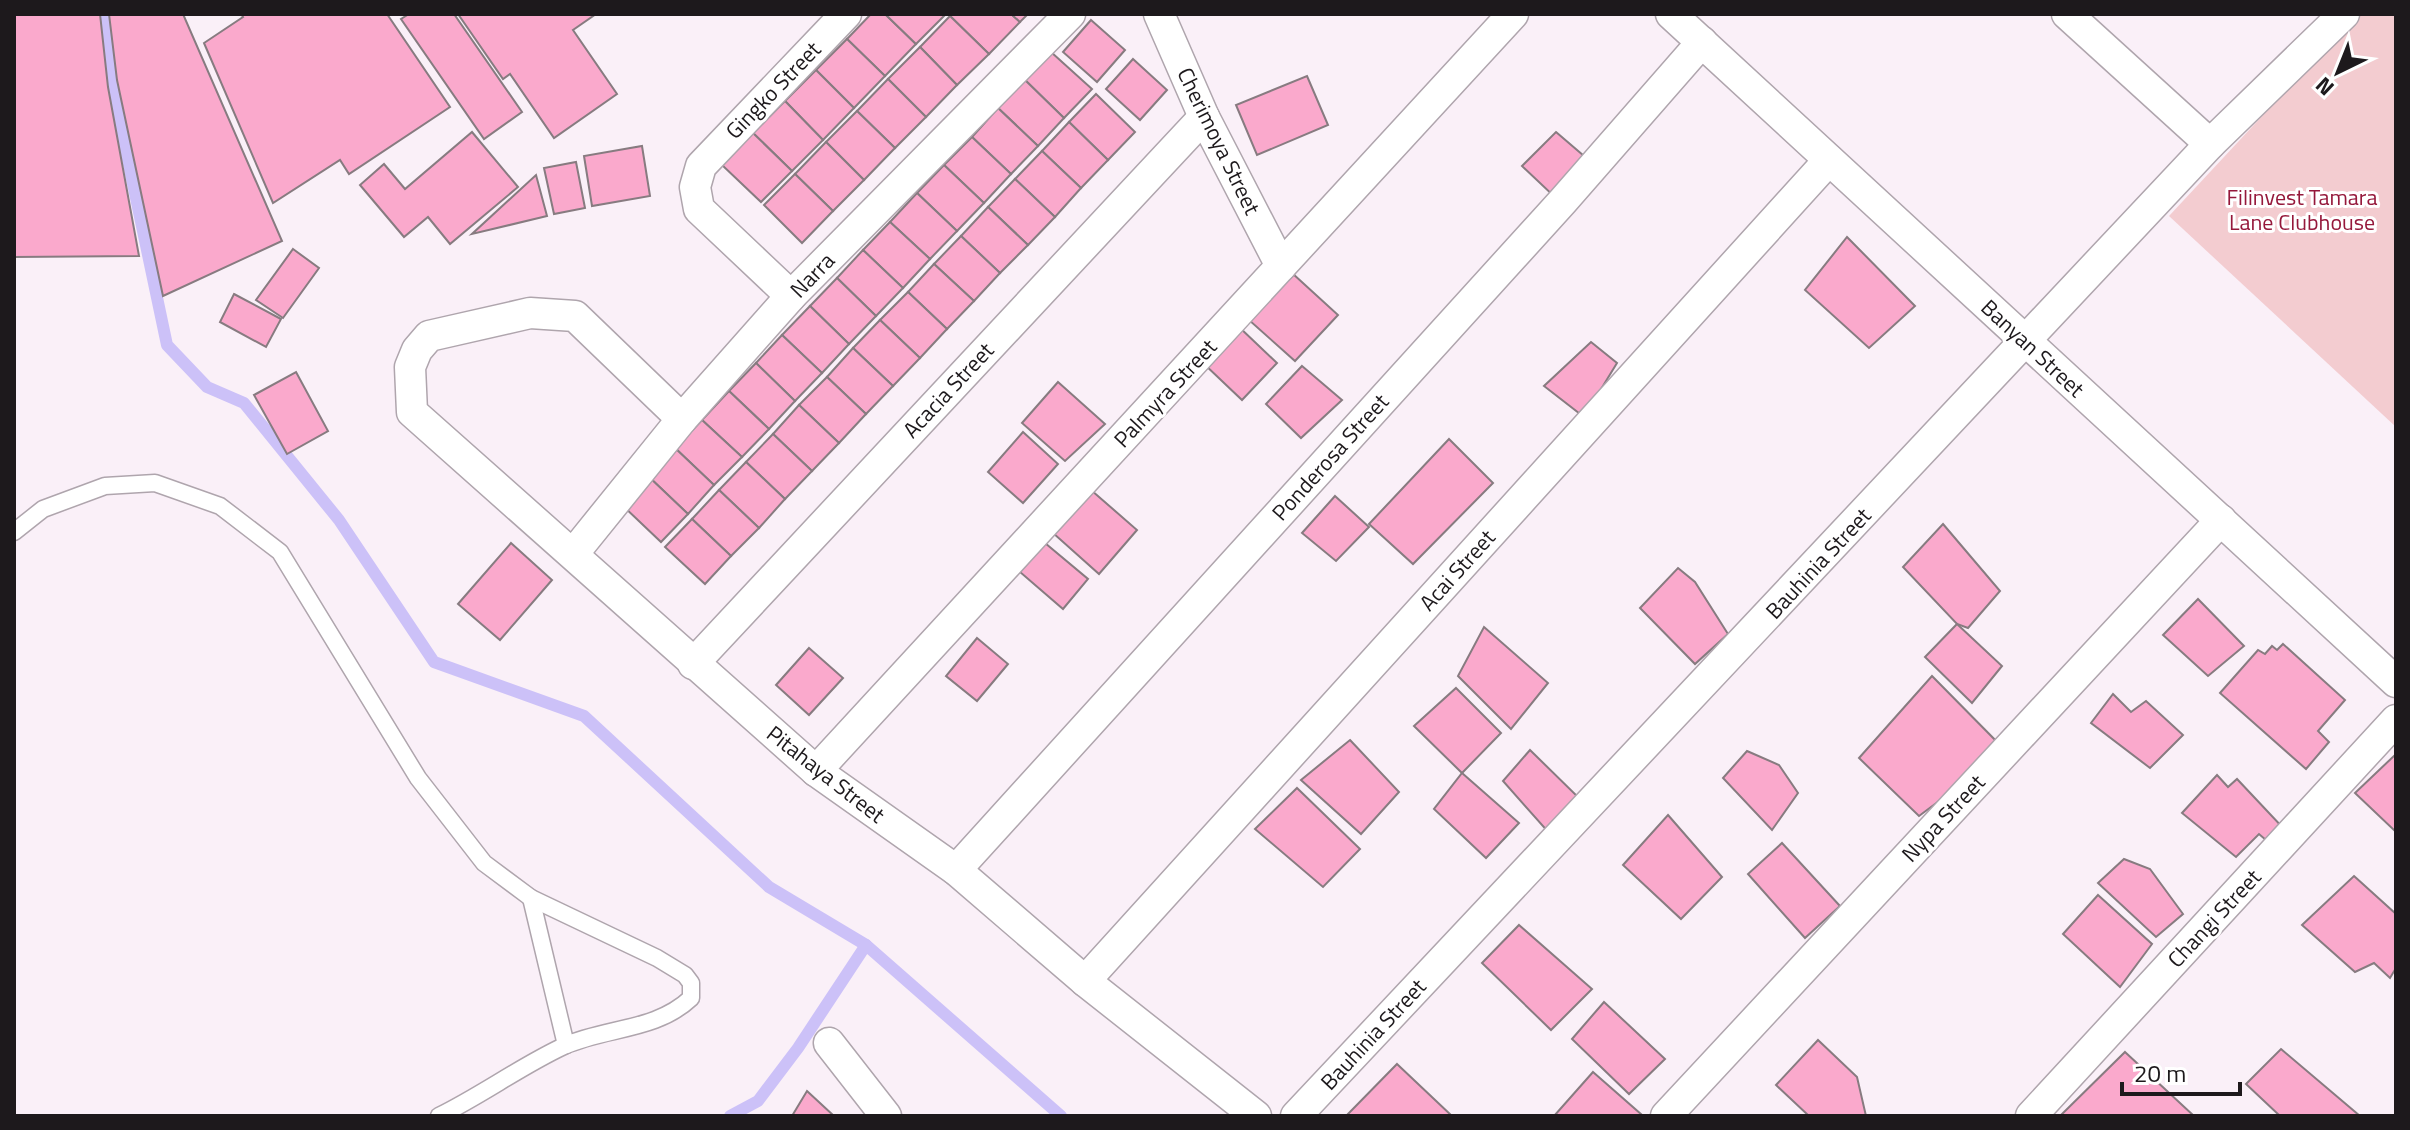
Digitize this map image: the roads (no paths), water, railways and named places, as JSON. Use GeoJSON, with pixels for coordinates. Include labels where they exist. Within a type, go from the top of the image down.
{"type":"FeatureCollection","features":[{"type":"Feature","properties":{"kind":"street","name":"Gingko Street"},"geometry":{"type":"LineString","coordinates":[[791,296],[699,209],[695,187],[701,166],[846,14]]}},
{"type":"Feature","properties":{"kind":"street","name":"Narra"},"geometry":{"type":"LineString","coordinates":[[573,554],[682,419],[791,296],[1070,14]]}},
{"type":"Feature","properties":{"kind":"street","name":"Cherimoya Street"},"geometry":{"type":"LineString","coordinates":[[1159,14],[1204,117],[1281,266]]}},
{"type":"Feature","properties":{"kind":"street","name":"Palmyra Street"},"geometry":{"type":"LineString","coordinates":[[816,771],[1513,14]]}},
{"type":"Feature","properties":{"kind":"street","name":"Banyan Street"},"geometry":{"type":"LineString","coordinates":[[1671,14],[2396,682]]}},
{"type":"Feature","properties":{"kind":"street"},"geometry":{"type":"LineString","coordinates":[[2067,14],[2210,144]]}},
{"type":"Feature","properties":{"kind":"street","name":"Bauhinia Street"},"geometry":{"type":"LineString","coordinates":[[1296,1116],[2210,144],[2344,14]]}},
{"type":"Feature","properties":{"kind":"street","name":"Ponderosa Street"},"geometry":{"type":"LineString","coordinates":[[956,870],[1702,42]]}},
{"type":"Feature","properties":{"kind":"street","name":"Acacia Street"},"geometry":{"type":"LineString","coordinates":[[693,664],[1204,117]]}},
{"type":"Feature","properties":{"kind":"street","name":"Acai Street"},"geometry":{"type":"LineString","coordinates":[[1085,981],[1829,160]]}},
{"type":"Feature","properties":{"kind":"street","name":"Pitahaya Street"},"geometry":{"type":"LineString","coordinates":[[682,419],[575,316],[530,313],[429,336],[417,350],[410,367],[412,412],[693,664],[816,771],[956,870],[1085,981],[1256,1116]]}},
{"type":"Feature","properties":{"kind":"street","name":"Nypa Street"},"geometry":{"type":"LineString","coordinates":[[1666,1116],[2221,520]]}},
{"type":"Feature","properties":{"kind":"street","name":"Changi Street"},"geometry":{"type":"LineString","coordinates":[[2031,1116],[2396,720]]}},
{"type":"Feature","properties":{"kind":"street"},"geometry":{"type":"LineString","coordinates":[[829,1043],[886,1116]]}},
{"type":"Feature","properties":{"kind":"lane"},"geometry":{"type":"LineString","coordinates":[[14,532],[43,509],[105,486],[155,483],[220,506],[280,552],[418,778],[484,863],[531,898],[657,958],[685,975],[691,983],[691,998],[678,1011],[654,1022],[566,1045],[439,1116]]}},
{"type":"Feature","properties":{"kind":"lane"},"geometry":{"type":"LineString","coordinates":[[531,898],[566,1045]]}},
{"type":"Feature","properties":{"kind":"waterway"},"geometry":{"type":"LineString","coordinates":[[104,14],[112,84],[167,345],[207,387],[244,403],[339,520],[434,662],[584,716],[769,887],[866,945],[1061,1116]]}},
{"type":"Feature","properties":{"kind":"waterway"},"geometry":{"type":"LineString","coordinates":[[730,1116],[758,1101],[798,1048],[866,945]]}},
{"type":"Feature","properties":{"kind":"park label","name":"Filinvest Tamara Lane Clubhouse"},"geometry":{"type":"Point","coordinates":[2302,210]}}]}
